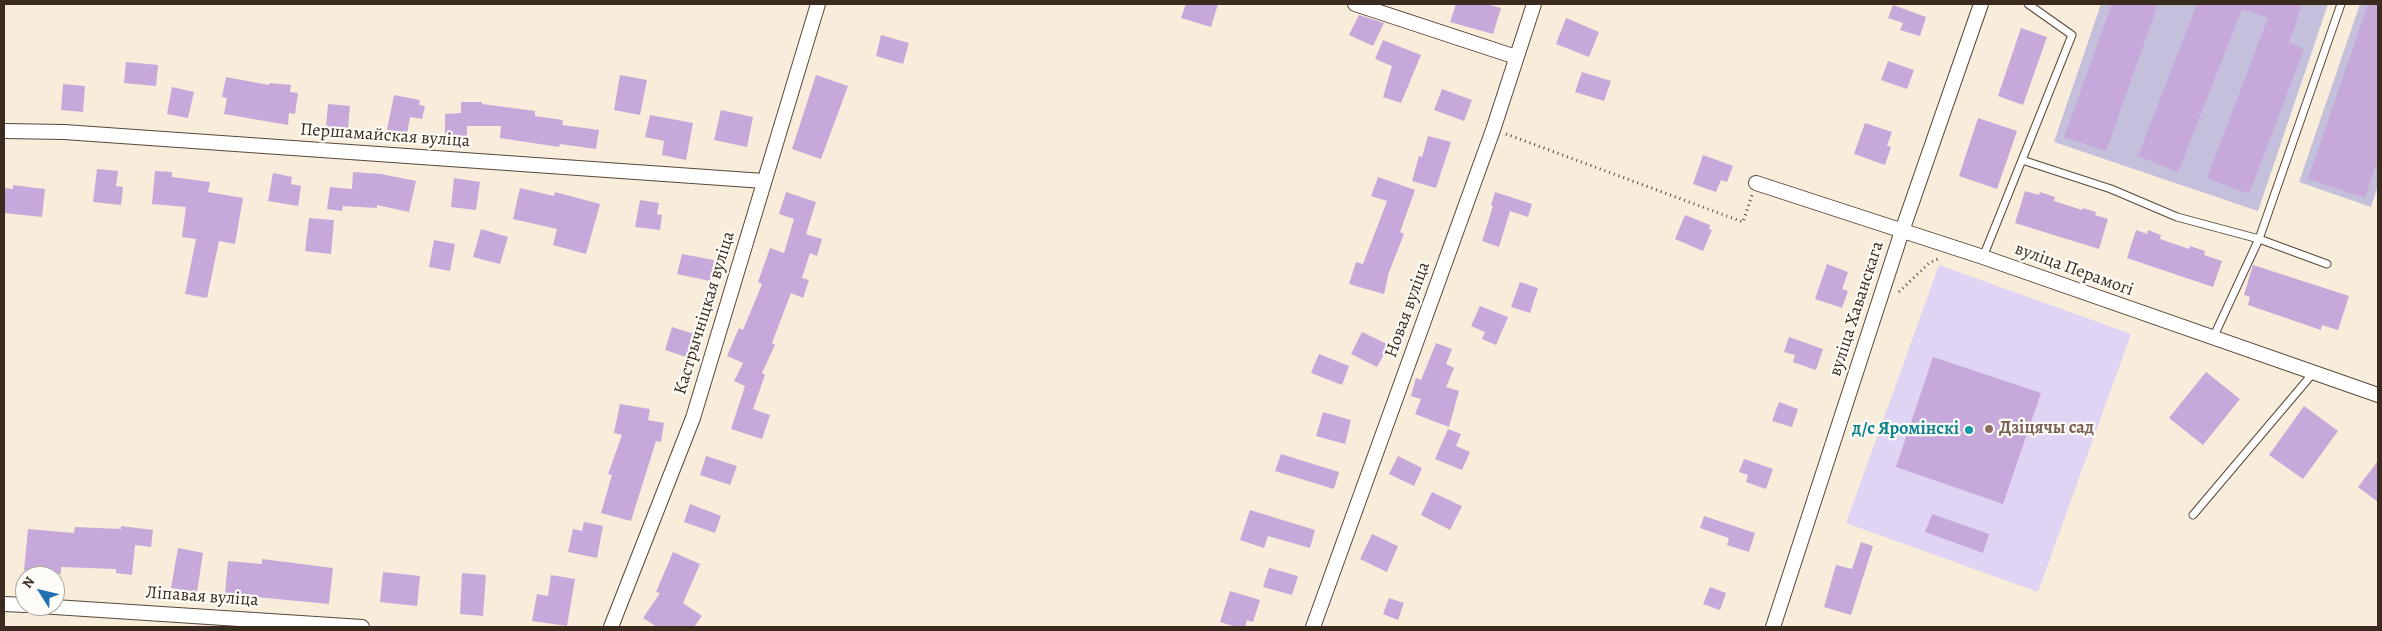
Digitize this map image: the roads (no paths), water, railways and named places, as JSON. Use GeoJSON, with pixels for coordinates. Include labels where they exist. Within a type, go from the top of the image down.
{"type":"FeatureCollection","features":[{"type":"Feature","properties":{"kind":"street","name":"Кастрычніцкая вуліца"},"geometry":{"type":"LineString","coordinates":[[611,627],[693,418],[818,4]]}},
{"type":"Feature","properties":{"kind":"street"},"geometry":{"type":"LineString","coordinates":[[1355,4],[1516,57]]}},
{"type":"Feature","properties":{"kind":"street","name":"Новая вуліца"},"geometry":{"type":"LineString","coordinates":[[1313,627],[1493,130],[1534,4]]}},
{"type":"Feature","properties":{"kind":"street","name":"вуліца Хаванскага"},"geometry":{"type":"LineString","coordinates":[[1773,627],[1902,231],[1981,4]]}},
{"type":"Feature","properties":{"kind":"street","name":"Першамайская вуліца"},"geometry":{"type":"LineString","coordinates":[[4,130],[74,133],[764,181]]}},
{"type":"Feature","properties":{"kind":"street","name":"вуліца Перамогі"},"geometry":{"type":"LineString","coordinates":[[1756,183],[1983,257],[2378,395]]}},
{"type":"Feature","properties":{"kind":"street","name":"Ліпавая вуліца"},"geometry":{"type":"LineString","coordinates":[[65,608],[362,627]]}},
{"type":"Feature","properties":{"kind":"lane"},"geometry":{"type":"LineString","coordinates":[[1983,257],[2072,35],[2028,4]]}},
{"type":"Feature","properties":{"kind":"lane"},"geometry":{"type":"LineString","coordinates":[[2212,338],[2259,240],[2341,4]]}},
{"type":"Feature","properties":{"kind":"lane"},"geometry":{"type":"LineString","coordinates":[[2022,160],[2112,189],[2177,217],[2259,240],[2327,264]]}},
{"type":"Feature","properties":{"kind":"lane"},"geometry":{"type":"LineString","coordinates":[[2194,515],[2314,372]]}},
{"type":"Feature","properties":{"kind":"place","name":"Дзіцячы сад"},"geometry":{"type":"Point","coordinates":[1989,429]}},
{"type":"Feature","properties":{"kind":"place","name":"д/с Яромінскі"},"geometry":{"type":"Point","coordinates":[1969,430]}}]}
